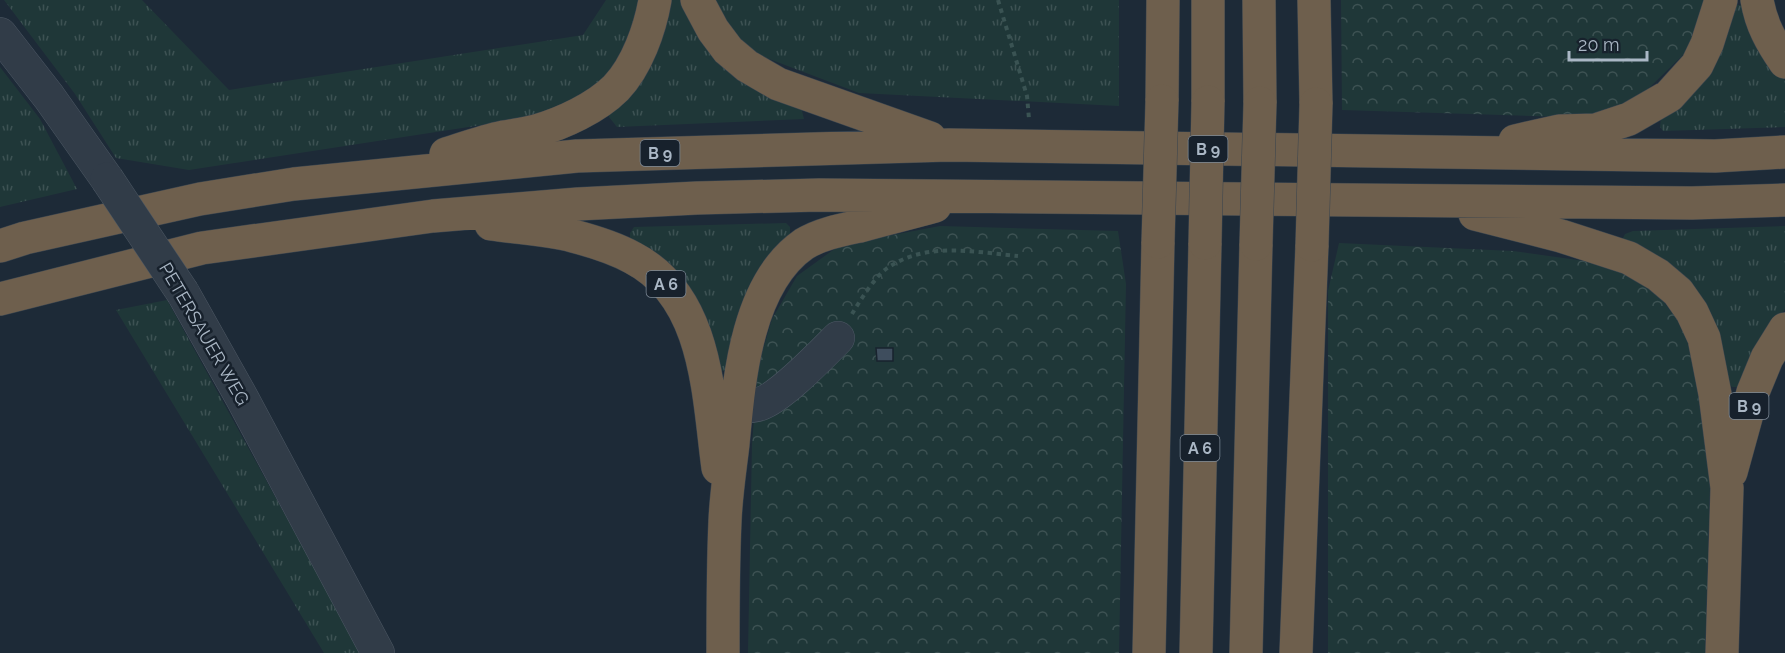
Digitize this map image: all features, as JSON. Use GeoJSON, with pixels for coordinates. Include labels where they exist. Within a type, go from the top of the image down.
{"type":"FeatureCollection","features":[{"type":"Feature","properties":{"kind":"highway","name":"B 9"},"geometry":{"type":"LineString","coordinates":[[372,175],[503,137],[536,131],[570,117],[603,99],[618,86],[632,64],[645,36],[655,0]]}},
{"type":"Feature","properties":{"kind":"highway"},"geometry":{"type":"LineString","coordinates":[[697,0],[713,30],[728,50],[747,66],[778,84],[949,145]]}},
{"type":"Feature","properties":{"kind":"highway"},"geometry":{"type":"LineString","coordinates":[[1149,653],[1163,0]]}},
{"type":"Feature","properties":{"kind":"highway","name":"A 6"},"geometry":{"type":"LineString","coordinates":[[1196,653],[1209,0]]}},
{"type":"Feature","properties":{"kind":"highway"},"geometry":{"type":"LineString","coordinates":[[1246,653],[1260,103],[1259,0]]}},
{"type":"Feature","properties":{"kind":"highway"},"geometry":{"type":"LineString","coordinates":[[1296,653],[1316,104],[1314,0]]}},
{"type":"Feature","properties":{"kind":"highway","name":"B 9"},"geometry":{"type":"LineString","coordinates":[[1466,153],[1559,131],[1596,130],[1629,119],[1654,106],[1669,96],[1697,65],[1707,44],[1721,0]]}},
{"type":"Feature","properties":{"kind":"highway"},"geometry":{"type":"LineString","coordinates":[[1757,0],[1759,14],[1770,40],[1785,62]]}},
{"type":"Feature","properties":{"kind":"highway","name":"B 9"},"geometry":{"type":"LineString","coordinates":[[8,241],[200,199],[294,184],[578,156],[949,145],[1715,156],[1785,152]]}},
{"type":"Feature","properties":{"kind":"highway"},"geometry":{"type":"LineString","coordinates":[[0,299],[202,248],[433,216],[578,204],[819,195],[1692,203],[1785,200]]}},
{"type":"Feature","properties":{"kind":"highway"},"geometry":{"type":"LineString","coordinates":[[723,653],[725,520],[737,407],[744,355],[763,297],[791,255],[806,243],[821,236],[980,195]]}},
{"type":"Feature","properties":{"kind":"highway"},"geometry":{"type":"LineString","coordinates":[[1427,201],[1561,236],[1629,258],[1658,275],[1678,292],[1692,312],[1704,338],[1715,394],[1727,488],[1722,653]]}},
{"type":"Feature","properties":{"kind":"highway","name":"A 6"},"geometry":{"type":"LineString","coordinates":[[433,216],[571,235],[633,258],[654,272],[667,285],[691,324],[702,359],[725,520]]}},
{"type":"Feature","properties":{"kind":"highway","name":"B 9"},"geometry":{"type":"LineString","coordinates":[[1727,488],[1753,392],[1767,358],[1785,329]]}},
{"type":"Feature","properties":{"kind":"street","name":"PETERSAUER WEG"},"geometry":{"type":"LineString","coordinates":[[0,34],[49,96],[183,293],[378,653]]}},
{"type":"Feature","properties":{"kind":"street"},"geometry":{"type":"LineString","coordinates":[[737,407],[760,404],[773,397],[838,338]]}},
{"type":"Feature","properties":{"kind":"path"},"geometry":{"type":"LineString","coordinates":[[998,0],[1027,96],[1033,146]]}},
{"type":"Feature","properties":{"kind":"path"},"geometry":{"type":"LineString","coordinates":[[838,338],[857,306],[884,270],[913,255],[943,249],[1018,256]]}},
{"type":"Feature","properties":{"kind":"green space"},"geometry":{"type":"Polygon","coordinates":[[[4,0],[142,0],[229,90],[583,35],[606,0],[684,0],[801,107],[804,119],[617,127],[609,117],[617,71],[572,107],[501,122],[189,170],[116,158],[75,94],[4,0]]]}},
{"type":"Feature","properties":{"kind":"green space"},"geometry":{"type":"Polygon","coordinates":[[[685,0],[1119,0],[1119,106],[859,93],[759,55],[685,0]]]}},
{"type":"Feature","properties":{"kind":"green space"},"geometry":{"type":"Polygon","coordinates":[[[1341,0],[1706,0],[1691,47],[1648,89],[1599,118],[1342,110],[1341,0]]]}},
{"type":"Feature","properties":{"kind":"green space"},"geometry":{"type":"Polygon","coordinates":[[[1742,5],[1768,63],[1785,80],[1785,127],[1663,131],[1660,127],[1661,117],[1731,6],[1742,5]]]}},
{"type":"Feature","properties":{"kind":"green space"},"geometry":{"type":"Polygon","coordinates":[[[0,67],[40,119],[77,189],[0,207],[0,67]]]}},
{"type":"Feature","properties":{"kind":"green space"},"geometry":{"type":"Polygon","coordinates":[[[786,223],[790,227],[790,236],[727,369],[723,371],[719,369],[630,239],[630,233],[634,227],[786,223]]]}},
{"type":"Feature","properties":{"kind":"green space"},"geometry":{"type":"Polygon","coordinates":[[[940,226],[1118,231],[1126,284],[1119,653],[748,653],[752,444],[758,367],[772,319],[797,276],[840,245],[940,226]]]}},
{"type":"Feature","properties":{"kind":"green space"},"geometry":{"type":"Polygon","coordinates":[[[1785,226],[1785,309],[1737,387],[1732,387],[1622,240],[1625,234],[1633,231],[1785,226]]]}},
{"type":"Feature","properties":{"kind":"green space"},"geometry":{"type":"Polygon","coordinates":[[[1339,243],[1513,251],[1592,262],[1633,277],[1659,296],[1692,338],[1711,454],[1705,653],[1328,653],[1328,291],[1339,243]]]}},
{"type":"Feature","properties":{"kind":"green space"},"geometry":{"type":"Polygon","coordinates":[[[167,300],[361,653],[324,653],[116,310],[167,300]]]}},
{"type":"Feature","properties":{"kind":"building"},"geometry":{"type":"Polygon","coordinates":[[[876,348],[893,348],[893,361],[877,361],[876,348]]]}}]}
